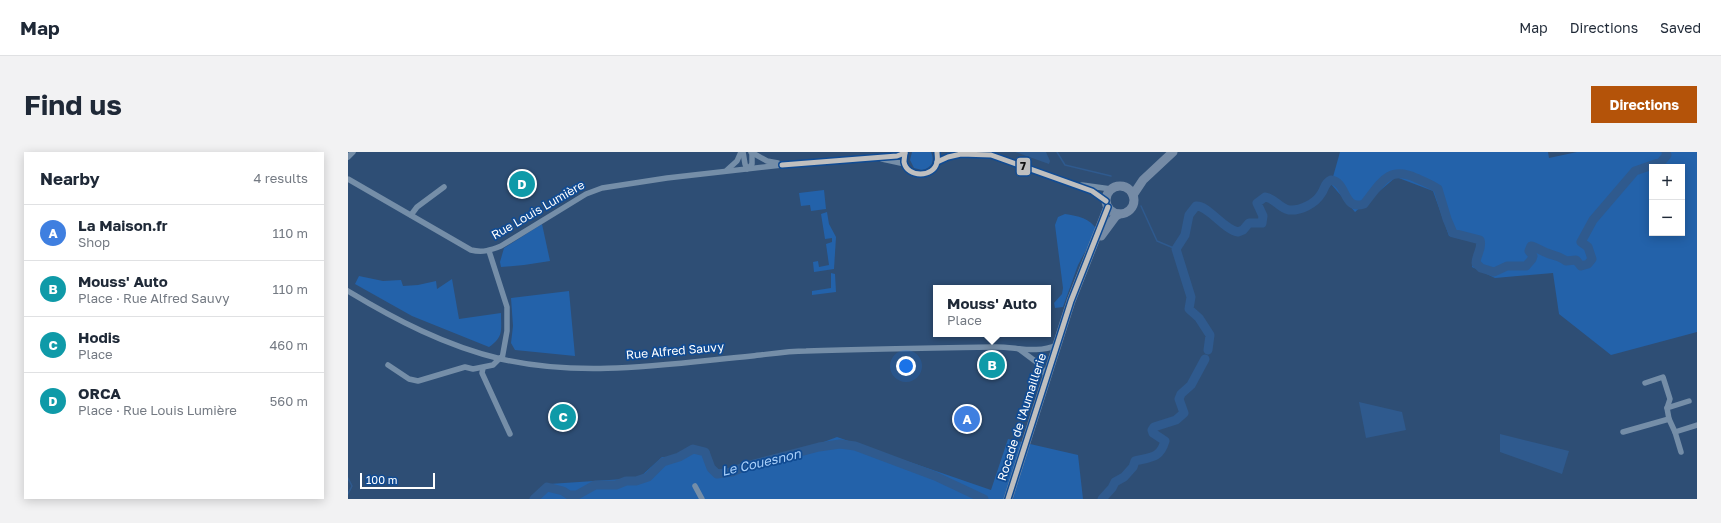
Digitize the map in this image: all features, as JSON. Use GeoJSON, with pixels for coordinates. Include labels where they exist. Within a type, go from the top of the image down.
{"type":"FeatureCollection","features":[{"type":"Feature","properties":{"kind":"main road"},"geometry":{"type":"LineString","coordinates":[[1133,195],[1151,172],[1173,152]]}},
{"type":"Feature","properties":{"kind":"main road"},"geometry":{"type":"LineString","coordinates":[[1124,186],[1128,188],[1133,195],[1134,200],[1128,212],[1119,214],[1113,212],[1107,204],[1106,196],[1111,189],[1124,186],[1151,172]]}},
{"type":"Feature","properties":{"kind":"main road","name":"Rocade de l'Aumaillerie"},"geometry":{"type":"LineString","coordinates":[[1008,499],[1057,345],[1079,280],[1091,253],[1107,204]]}},
{"type":"Feature","properties":{"kind":"main road","name":"Rocade de l'Aumaillerie"},"geometry":{"type":"LineString","coordinates":[[1091,253],[1110,224],[1119,214]]}},
{"type":"Feature","properties":{"kind":"street"},"geometry":{"type":"LineString","coordinates":[[348,157],[353,152]]}},
{"type":"Feature","properties":{"kind":"street"},"geometry":{"type":"LineString","coordinates":[[742,152],[745,164],[748,168],[752,164],[752,152],[767,160],[782,165]]}},
{"type":"Feature","properties":{"kind":"street"},"geometry":{"type":"LineString","coordinates":[[725,171],[737,161],[742,152]]}},
{"type":"Feature","properties":{"kind":"street"},"geometry":{"type":"LineString","coordinates":[[905,152],[905,164],[912,172],[922,175],[932,170],[937,162],[937,152]]}},
{"type":"Feature","properties":{"kind":"street","name":"Rue Louis Lumière"},"geometry":{"type":"LineString","coordinates":[[348,179],[471,250],[478,252],[489,251],[501,246],[586,194],[602,188],[748,168],[897,156],[905,152]]}},
{"type":"Feature","properties":{"kind":"street"},"geometry":{"type":"LineString","coordinates":[[949,152],[991,155],[1092,191],[1107,204]]}},
{"type":"Feature","properties":{"kind":"street"},"geometry":{"type":"LineString","coordinates":[[937,162],[948,157],[961,154]]}},
{"type":"Feature","properties":{"kind":"street","name":"Rue Louis Lumière"},"geometry":{"type":"LineString","coordinates":[[876,158],[905,164]]}},
{"type":"Feature","properties":{"kind":"street"},"geometry":{"type":"LineString","coordinates":[[1074,184],[1111,189]]}},
{"type":"Feature","properties":{"kind":"street"},"geometry":{"type":"LineString","coordinates":[[411,215],[417,207],[444,187]]}},
{"type":"Feature","properties":{"kind":"street"},"geometry":{"type":"LineString","coordinates":[[388,365],[408,379],[418,381],[465,367],[473,369],[483,368],[493,365],[501,359],[507,331],[506,307],[489,251]]}},
{"type":"Feature","properties":{"kind":"street","name":"Rue Alfred Sauvy"},"geometry":{"type":"LineString","coordinates":[[348,291],[394,318],[433,336],[501,359],[554,367],[601,368],[656,365],[804,351],[999,347],[1038,350],[1048,349],[1057,345]]}},
{"type":"Feature","properties":{"kind":"street"},"geometry":{"type":"LineString","coordinates":[[1019,349],[1039,364],[1047,377]]}},
{"type":"Feature","properties":{"kind":"street"},"geometry":{"type":"LineString","coordinates":[[483,368],[482,373],[510,434]]}},
{"type":"Feature","properties":{"kind":"street"},"geometry":{"type":"LineString","coordinates":[[1645,383],[1663,377],[1670,399],[1667,408],[1669,419],[1682,452]]}},
{"type":"Feature","properties":{"kind":"street"},"geometry":{"type":"LineString","coordinates":[[1667,408],[1689,401]]}},
{"type":"Feature","properties":{"kind":"street"},"geometry":{"type":"LineString","coordinates":[[1623,432],[1669,419]]}},
{"type":"Feature","properties":{"kind":"street"},"geometry":{"type":"LineString","coordinates":[[1675,432],[1697,424]]}},
{"type":"Feature","properties":{"kind":"street"},"geometry":{"type":"LineString","coordinates":[[695,486],[702,499]]}},
{"type":"Feature","properties":{"kind":"shaded area"},"geometry":{"type":"Polygon","coordinates":[[[912,152],[931,152],[933,158],[932,164],[928,168],[922,170],[914,168],[910,160],[912,152]]]}},
{"type":"Feature","properties":{"kind":"shaded area"},"geometry":{"type":"Polygon","coordinates":[[[1015,152],[1046,152],[1050,161],[1049,164],[1015,152]]]}},
{"type":"Feature","properties":{"kind":"shaded area"},"geometry":{"type":"Polygon","coordinates":[[[1340,152],[1548,152],[1549,158],[1577,152],[1697,152],[1697,332],[1611,355],[1559,314],[1553,273],[1495,278],[1472,267],[1477,243],[1449,236],[1433,191],[1396,177],[1355,212],[1331,184],[1340,152]]]}},
{"type":"Feature","properties":{"kind":"shaded area"},"geometry":{"type":"Polygon","coordinates":[[[824,190],[826,209],[811,211],[810,205],[801,206],[799,193],[824,190]]]}},
{"type":"Feature","properties":{"kind":"shaded area"},"geometry":{"type":"Polygon","coordinates":[[[827,212],[829,224],[836,237],[834,269],[814,272],[813,262],[818,261],[819,267],[829,265],[826,244],[832,242],[832,238],[825,239],[821,214],[827,212]]]}},
{"type":"Feature","properties":{"kind":"shaded area"},"geometry":{"type":"Polygon","coordinates":[[[1065,214],[1087,220],[1097,230],[1078,265],[1063,307],[1055,308],[1054,303],[1062,294],[1063,288],[1055,225],[1058,217],[1065,214]]]}},
{"type":"Feature","properties":{"kind":"shaded area"},"geometry":{"type":"Polygon","coordinates":[[[542,224],[550,261],[501,267],[500,262],[504,248],[542,224]]]}},
{"type":"Feature","properties":{"kind":"shaded area"},"geometry":{"type":"Polygon","coordinates":[[[831,273],[835,274],[836,292],[812,295],[812,291],[831,288],[831,273]]]}},
{"type":"Feature","properties":{"kind":"shaded area"},"geometry":{"type":"Polygon","coordinates":[[[359,276],[383,281],[401,280],[403,286],[418,285],[436,281],[437,289],[452,279],[459,319],[501,313],[501,333],[497,340],[489,347],[412,316],[355,284],[359,276]]]}},
{"type":"Feature","properties":{"kind":"shaded area"},"geometry":{"type":"Polygon","coordinates":[[[569,291],[575,356],[515,350],[511,343],[513,326],[511,298],[569,291]]]}},
{"type":"Feature","properties":{"kind":"shaded area"},"geometry":{"type":"Polygon","coordinates":[[[1359,402],[1402,412],[1406,430],[1366,438],[1359,402]]]}},
{"type":"Feature","properties":{"kind":"shaded area"},"geometry":{"type":"Polygon","coordinates":[[[1500,434],[1569,451],[1562,474],[1500,452],[1500,434]]]}},
{"type":"Feature","properties":{"kind":"shaded area"},"geometry":{"type":"Polygon","coordinates":[[[837,437],[991,490],[1008,439],[1078,455],[1083,499],[530,499],[549,484],[639,478],[662,457],[679,457],[691,446],[709,450],[714,472],[720,474],[734,468],[744,472],[837,437]]]}},
{"type":"Feature","properties":{"kind":"waterway"},"geometry":{"type":"LineString","coordinates":[[1057,152],[1065,165],[1111,176]]}},
{"type":"Feature","properties":{"kind":"waterway","name":"Le Couesnon"},"geometry":{"type":"LineString","coordinates":[[1208,350],[1210,335],[1199,318],[1189,309],[1191,297],[1176,249],[1185,235],[1189,215],[1196,206],[1206,209],[1227,227],[1238,232],[1243,230],[1249,223],[1262,223],[1263,216],[1257,203],[1265,197],[1272,199],[1286,209],[1298,209],[1315,201],[1327,183],[1331,180],[1340,186],[1348,200],[1352,203],[1357,205],[1364,204],[1380,184],[1391,175],[1406,175],[1416,178],[1438,189],[1453,233],[1480,240],[1481,246],[1476,263],[1481,268],[1494,272],[1507,266],[1526,266],[1533,256],[1529,251],[1531,246],[1566,261],[1576,260],[1581,266],[1588,264],[1592,259],[1588,247],[1581,242],[1593,220],[1635,171],[1661,162],[1667,155],[1666,152]]}},
{"type":"Feature","properties":{"kind":"waterway"},"geometry":{"type":"LineString","coordinates":[[1141,206],[1157,241],[1176,249]]}},
{"type":"Feature","properties":{"kind":"waterway","name":"Le Couesnon"},"geometry":{"type":"LineString","coordinates":[[1102,499],[1112,488],[1115,482],[1124,477],[1133,467],[1135,461],[1154,456],[1161,451],[1165,441],[1153,433],[1152,430],[1154,427],[1176,420],[1184,413],[1179,399],[1181,394],[1191,385],[1205,359]]}},
{"type":"Feature","properties":{"kind":"waterway","name":"Le Couesnon"},"geometry":{"type":"LineString","coordinates":[[534,499],[547,487],[563,491],[569,495],[577,495],[595,485],[616,485],[626,481],[636,481],[648,477],[663,462],[679,457],[693,449],[705,452],[711,468],[717,474],[732,472],[746,466],[819,447],[840,444],[855,446],[935,476],[984,499]]}},
{"type":"Feature","properties":{"kind":"waterway"},"geometry":{"type":"LineString","coordinates":[[348,478],[352,486],[348,494]]}},
{"type":"Feature","properties":{"kind":"transit line","name":"7"},"geometry":{"type":"LineString","coordinates":[[905,152],[904,162],[906,167],[910,171],[920,174],[931,171],[935,167],[937,152]]}},
{"type":"Feature","properties":{"kind":"transit line","name":"7"},"geometry":{"type":"LineString","coordinates":[[782,165],[897,156],[905,153]]}},
{"type":"Feature","properties":{"kind":"transit line","name":"7"},"geometry":{"type":"LineString","coordinates":[[937,162],[948,157],[961,154],[991,155],[1092,191],[1106,201]]}},
{"type":"Feature","properties":{"kind":"transit line","name":"7"},"geometry":{"type":"LineString","coordinates":[[1008,499],[1071,301],[1108,207]]}},
{"type":"Feature","properties":{"kind":"place","name":"ORCA"},"geometry":{"type":"Point","coordinates":[522,184]}},
{"type":"Feature","properties":{"kind":"place","name":"Mouss' Auto"},"geometry":{"type":"Point","coordinates":[992,365]}},
{"type":"Feature","properties":{"kind":"place","name":"Hodis"},"geometry":{"type":"Point","coordinates":[563,417]}},
{"type":"Feature","properties":{"kind":"place","name":"La Maison.fr"},"geometry":{"type":"Point","coordinates":[967,419]}}]}
